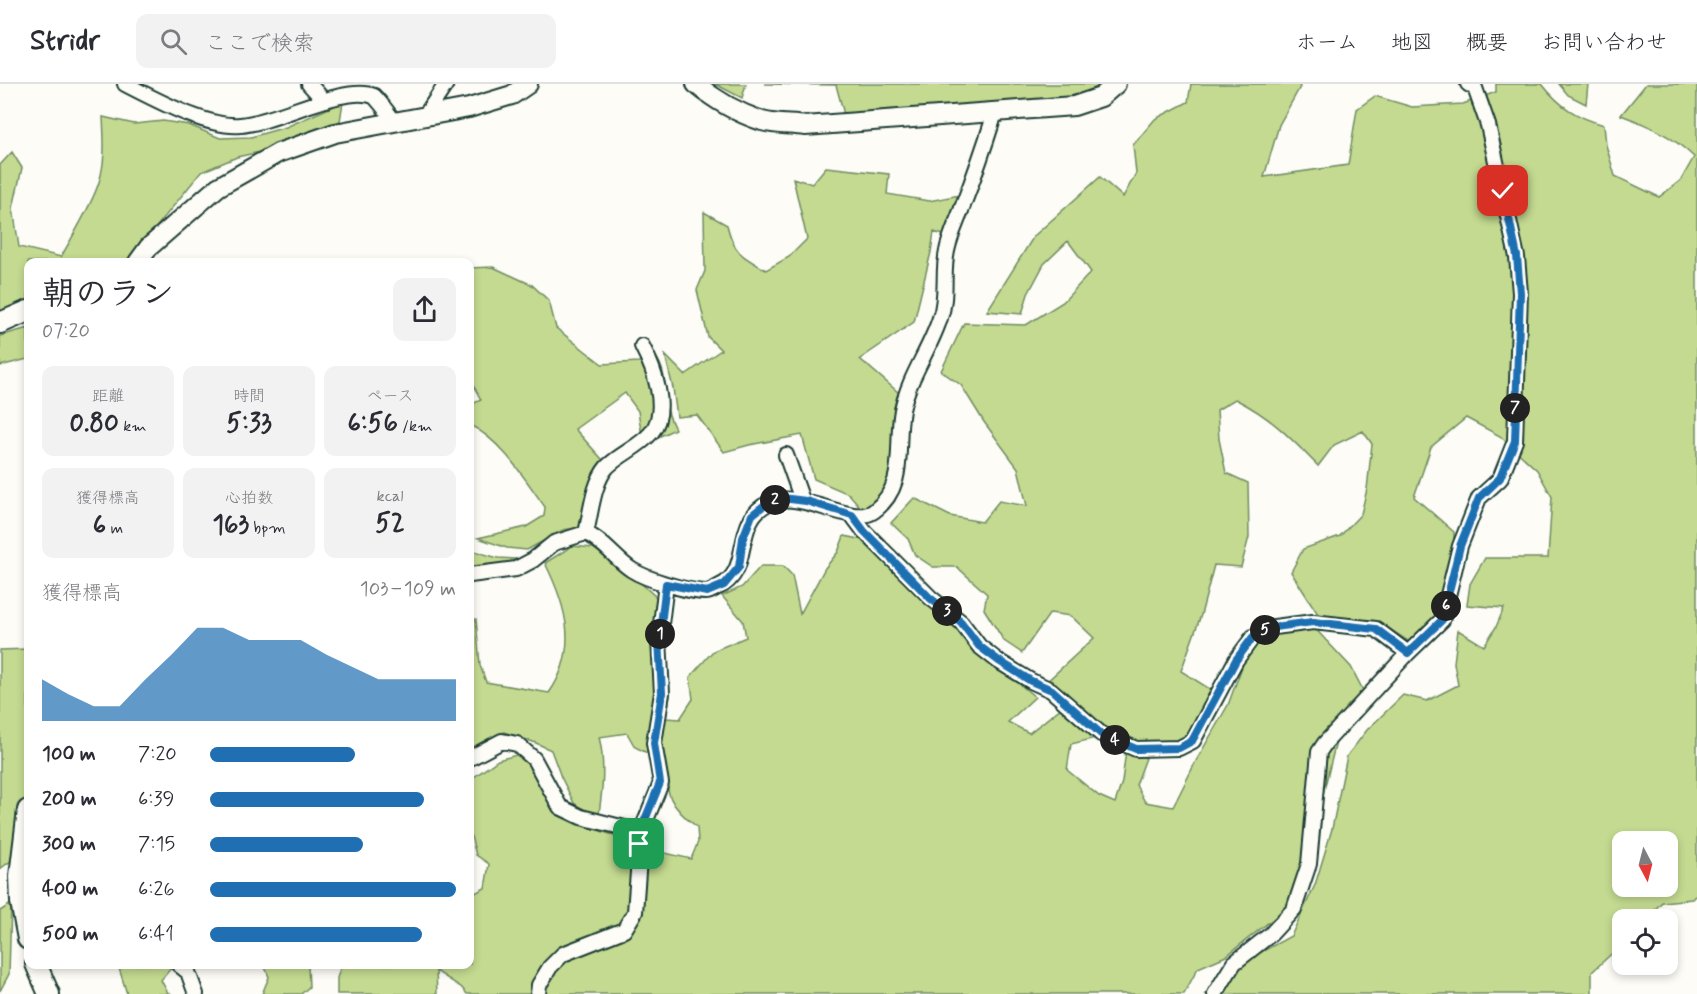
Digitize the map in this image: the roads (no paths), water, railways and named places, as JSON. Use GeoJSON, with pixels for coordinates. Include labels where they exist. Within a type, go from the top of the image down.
{"type":"FeatureCollection","features":[{"type":"Feature","properties":{"kind":"main road"},"geometry":{"type":"LineString","coordinates":[[0,323],[24,313]]}},
{"type":"Feature","properties":{"kind":"main road"},"geometry":{"type":"LineString","coordinates":[[24,839],[22,853],[24,884]]}},
{"type":"Feature","properties":{"kind":"main road"},"geometry":{"type":"LineString","coordinates":[[38,969],[49,994]]}},
{"type":"Feature","properties":{"kind":"street"},"geometry":{"type":"LineString","coordinates":[[125,84],[181,112],[239,126],[263,121],[339,89],[358,89],[372,95],[394,121]]}},
{"type":"Feature","properties":{"kind":"street"},"geometry":{"type":"LineString","coordinates":[[309,84],[320,96]]}},
{"type":"Feature","properties":{"kind":"street"},"geometry":{"type":"LineString","coordinates":[[425,116],[446,84]]}},
{"type":"Feature","properties":{"kind":"street"},"geometry":{"type":"LineString","coordinates":[[141,258],[149,247],[218,187],[278,153],[335,133],[469,108],[512,95],[528,84]]}},
{"type":"Feature","properties":{"kind":"street"},"geometry":{"type":"LineString","coordinates":[[696,84],[712,97],[764,122],[805,126],[1074,106],[1101,97],[1116,84]]}},
{"type":"Feature","properties":{"kind":"street"},"geometry":{"type":"LineString","coordinates":[[1215,994],[1233,963],[1271,934],[1294,909],[1308,864],[1319,752],[1408,653],[1442,620],[1460,546],[1479,498],[1500,478],[1515,441],[1520,293],[1517,256],[1488,125],[1474,88],[1468,84]]}},
{"type":"Feature","properties":{"kind":"street"},"geometry":{"type":"LineString","coordinates":[[474,574],[516,569],[533,560],[554,543],[586,533],[599,540],[632,570],[666,584],[707,592],[724,585],[739,567],[743,538],[752,515],[767,503],[782,498],[802,500],[852,515],[872,513],[887,497],[897,481],[902,412],[908,387],[940,318],[945,294],[947,251],[995,113]]}},
{"type":"Feature","properties":{"kind":"street"},"geometry":{"type":"LineString","coordinates":[[586,533],[598,483],[607,468],[651,434],[660,420],[654,371],[642,346]]}},
{"type":"Feature","properties":{"kind":"street"},"geometry":{"type":"LineString","coordinates":[[786,455],[802,500]]}},
{"type":"Feature","properties":{"kind":"street"},"geometry":{"type":"LineString","coordinates":[[852,515],[864,531],[930,598],[961,622],[979,646],[1031,681],[1052,690],[1101,734],[1136,749],[1179,748],[1192,741],[1236,660],[1253,637],[1267,628],[1313,622],[1376,629],[1408,653]]}},
{"type":"Feature","properties":{"kind":"street"},"geometry":{"type":"LineString","coordinates":[[538,994],[539,986],[550,967],[563,954],[624,930],[636,912],[640,832],[660,783],[654,743],[662,693],[659,640],[666,584]]}},
{"type":"Feature","properties":{"kind":"street"},"geometry":{"type":"LineString","coordinates":[[474,756],[502,741],[517,744],[534,759],[560,807],[581,817],[640,832]]}},
{"type":"Feature","properties":{"kind":"street"},"geometry":{"type":"LineString","coordinates":[[184,969],[188,972],[196,994]]}}]}
